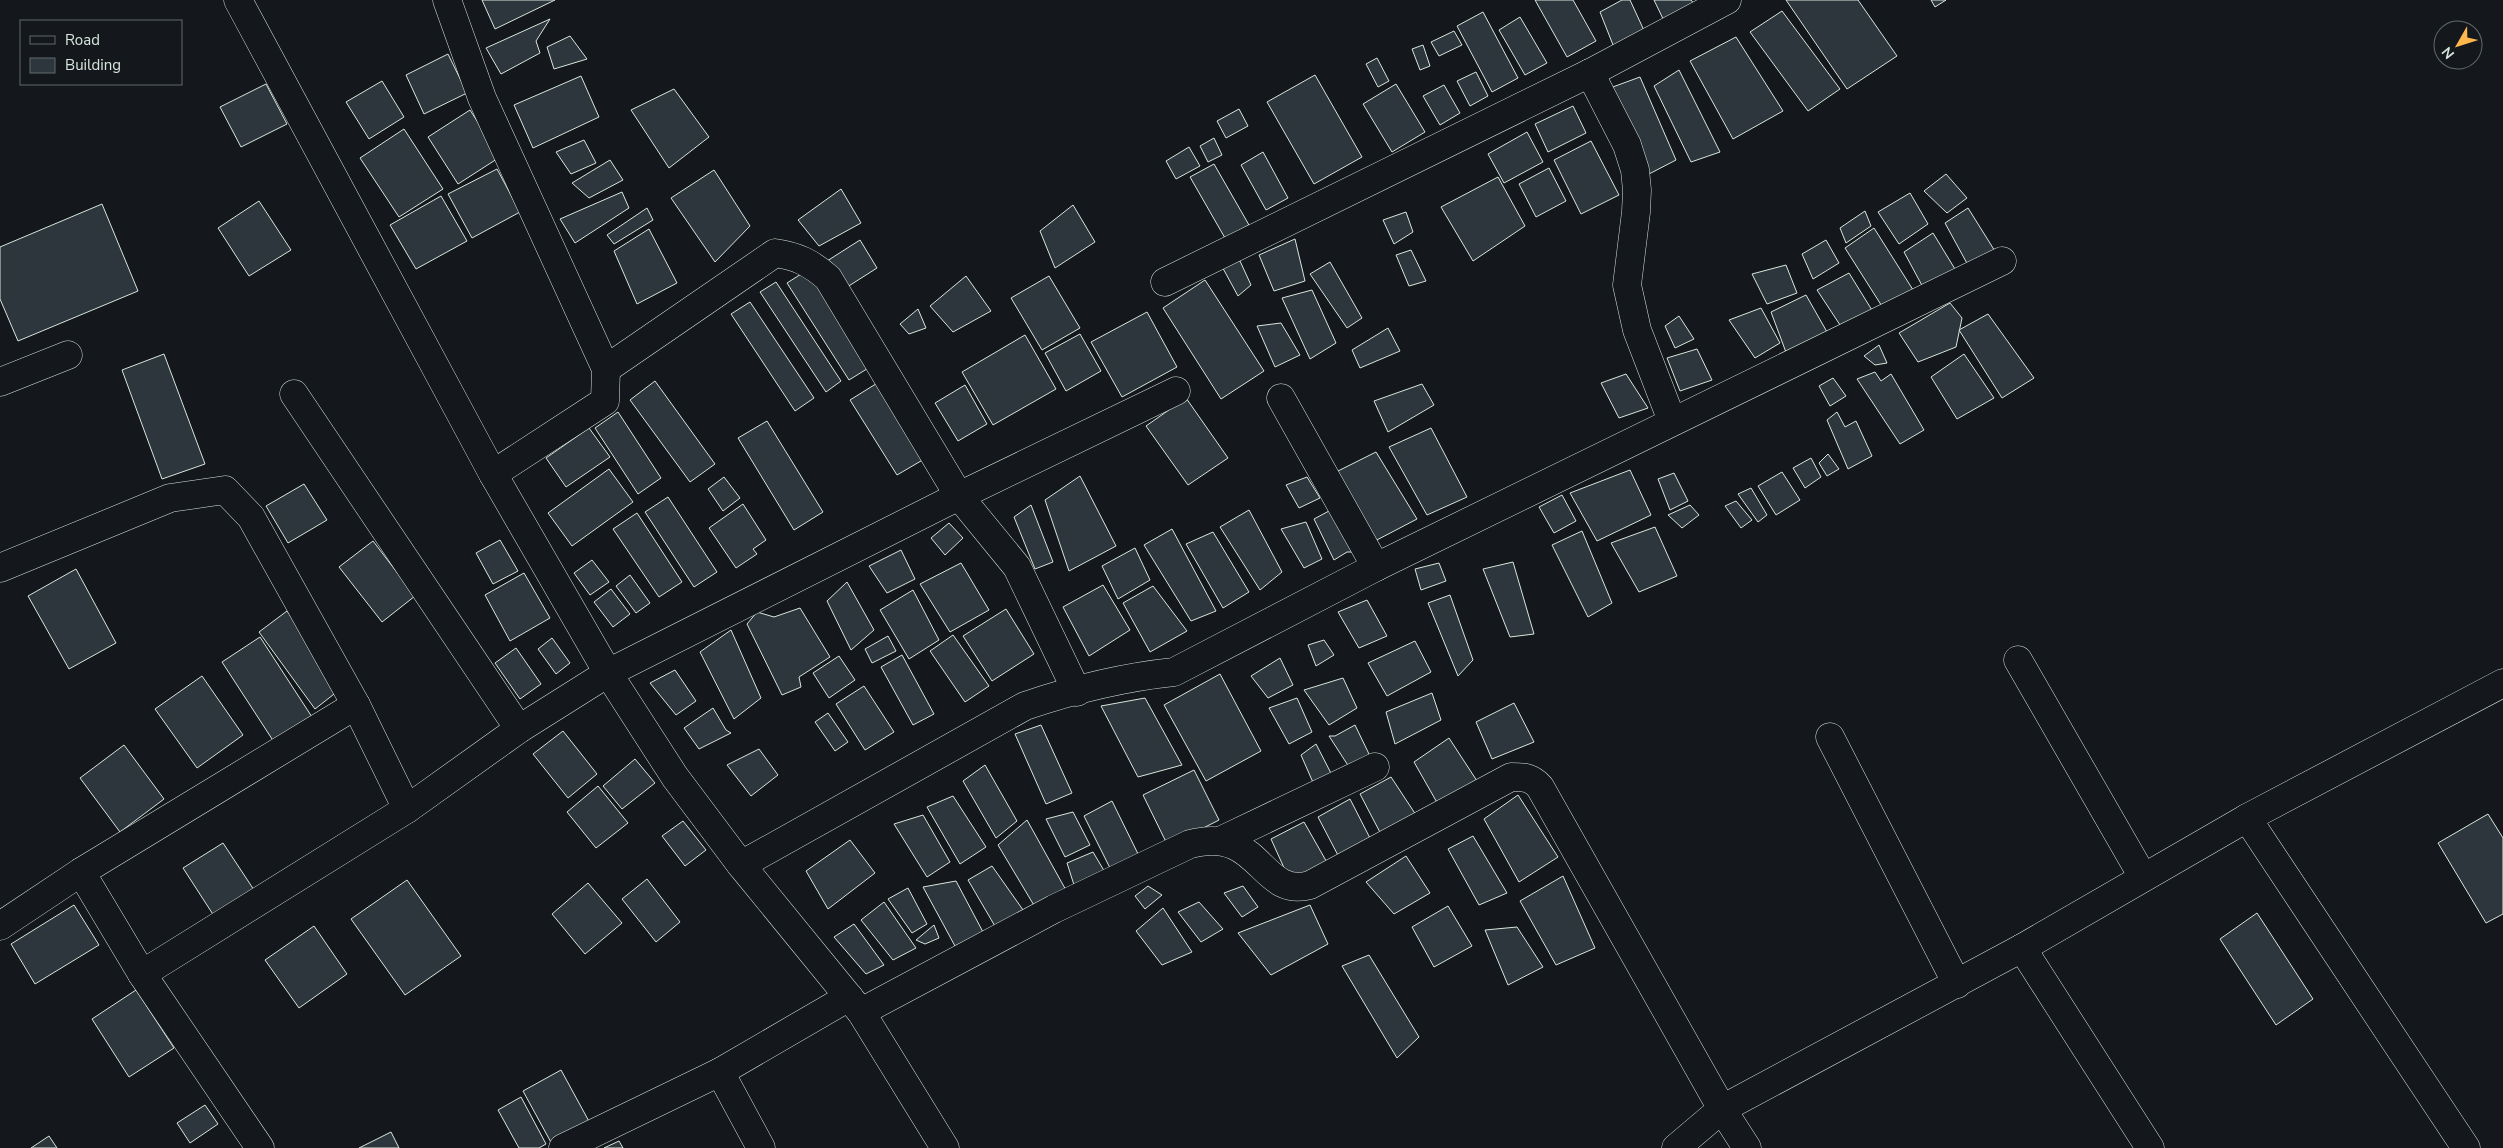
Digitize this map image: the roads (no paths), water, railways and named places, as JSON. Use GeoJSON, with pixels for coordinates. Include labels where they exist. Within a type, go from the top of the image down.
{"type":"FeatureCollection","features":[{"type":"Feature","properties":{"kind":"street"},"geometry":{"type":"LineString","coordinates":[[238,0],[493,474],[608,672],[675,777],[741,865],[855,1004],[945,1148]]}},
{"type":"Feature","properties":{"kind":"street"},"geometry":{"type":"LineString","coordinates":[[446,0],[482,98],[606,369],[605,400],[493,474]]}},
{"type":"Feature","properties":{"kind":"street"},"geometry":{"type":"LineString","coordinates":[[1164,282],[1590,73],[1727,0]]}},
{"type":"Feature","properties":{"kind":"street"},"geometry":{"type":"LineString","coordinates":[[1590,73],[1627,145],[1635,170],[1637,190],[1636,212],[1627,285],[1638,330],[1672,421]]}},
{"type":"Feature","properties":{"kind":"street"},"geometry":{"type":"LineString","coordinates":[[606,369],[775,253],[790,255],[810,263],[828,278],[959,496],[1017,567],[1077,692]]}},
{"type":"Feature","properties":{"kind":"street"},"geometry":{"type":"LineString","coordinates":[[741,865],[1025,706],[1059,694],[1077,692],[1145,675],[1174,672],[1376,567],[2002,260]]}},
{"type":"Feature","properties":{"kind":"street"},"geometry":{"type":"LineString","coordinates":[[0,382],[68,354]]}},
{"type":"Feature","properties":{"kind":"street"},"geometry":{"type":"LineString","coordinates":[[142,974],[407,809],[519,729],[608,672],[959,496],[1176,391]]}},
{"type":"Feature","properties":{"kind":"street"},"geometry":{"type":"LineString","coordinates":[[294,394],[519,729]]}},
{"type":"Feature","properties":{"kind":"street"},"geometry":{"type":"LineString","coordinates":[[1281,398],[1376,567]]}},
{"type":"Feature","properties":{"kind":"street"},"geometry":{"type":"LineString","coordinates":[[0,568],[170,498],[225,490],[251,517],[356,705],[407,809]]}},
{"type":"Feature","properties":{"kind":"street"},"geometry":{"type":"LineString","coordinates":[[2018,660],[2143,877]]}},
{"type":"Feature","properties":{"kind":"street"},"geometry":{"type":"LineString","coordinates":[[1676,1148],[1722,1109],[2022,948],[2247,818],[2503,684]]}},
{"type":"Feature","properties":{"kind":"street"},"geometry":{"type":"LineString","coordinates":[[0,926],[81,872],[356,705]]}},
{"type":"Feature","properties":{"kind":"street"},"geometry":{"type":"LineString","coordinates":[[1830,737],[1957,984]]}},
{"type":"Feature","properties":{"kind":"street"},"geometry":{"type":"LineString","coordinates":[[563,1148],[855,1004],[1190,844],[1222,840],[1375,767]]}},
{"type":"Feature","properties":{"kind":"street"},"geometry":{"type":"LineString","coordinates":[[1222,840],[1241,848],[1252,856],[1273,879],[1287,887],[1299,888],[1310,885],[1511,777],[1523,776],[1533,779],[1540,787],[1722,1109],[1748,1148]]}},
{"type":"Feature","properties":{"kind":"street"},"geometry":{"type":"LineString","coordinates":[[2247,818],[2466,1148]]}},
{"type":"Feature","properties":{"kind":"street"},"geometry":{"type":"LineString","coordinates":[[81,872],[142,974],[260,1148]]}},
{"type":"Feature","properties":{"kind":"street"},"geometry":{"type":"LineString","coordinates":[[2022,948],[2150,1148]]}},
{"type":"Feature","properties":{"kind":"street"},"geometry":{"type":"LineString","coordinates":[[720,1072],[761,1148]]}}]}
